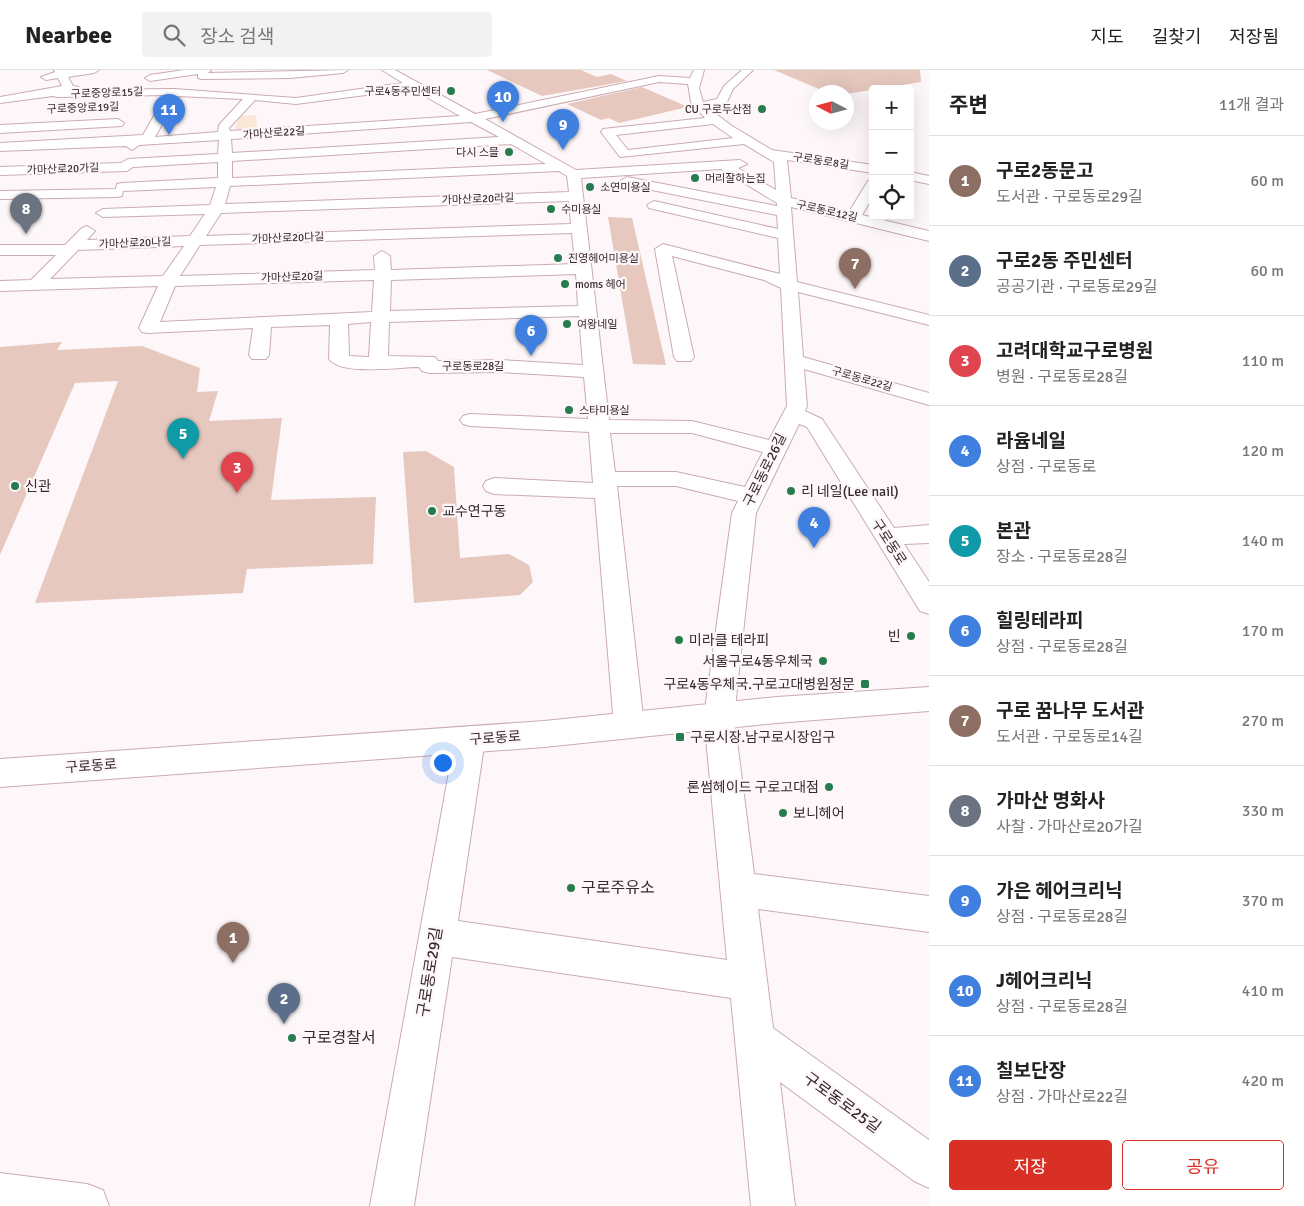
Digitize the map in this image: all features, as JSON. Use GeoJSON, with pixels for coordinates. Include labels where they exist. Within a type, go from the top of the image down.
{"type":"FeatureCollection","features":[{"type":"Feature","properties":{"kind":"street"},"geometry":{"type":"LineString","coordinates":[[35,78],[61,72],[94,70]]}},
{"type":"Feature","properties":{"kind":"street"},"geometry":{"type":"LineString","coordinates":[[0,100],[206,70]]}},
{"type":"Feature","properties":{"kind":"street"},"geometry":{"type":"LineString","coordinates":[[184,73],[201,76],[290,75],[343,70]]}},
{"type":"Feature","properties":{"kind":"street"},"geometry":{"type":"LineString","coordinates":[[700,106],[722,102],[728,88],[748,70]]}},
{"type":"Feature","properties":{"kind":"street","name":"구로중앙로15길"},"geometry":{"type":"LineString","coordinates":[[57,92],[68,86],[61,72]]}},
{"type":"Feature","properties":{"kind":"street"},"geometry":{"type":"LineString","coordinates":[[383,73],[414,85],[568,170],[576,196],[580,228],[628,725]]}},
{"type":"Feature","properties":{"kind":"street"},"geometry":{"type":"LineString","coordinates":[[290,75],[309,99]]}},
{"type":"Feature","properties":{"kind":"street"},"geometry":{"type":"LineString","coordinates":[[474,118],[660,79],[696,75],[694,93],[700,106],[717,120],[748,140],[766,160]]}},
{"type":"Feature","properties":{"kind":"street"},"geometry":{"type":"LineString","coordinates":[[332,83],[353,79]]}},
{"type":"Feature","properties":{"kind":"street","name":"구로중앙로15길"},"geometry":{"type":"LineString","coordinates":[[57,92],[58,94],[174,92],[252,96],[296,101],[414,85]]}},
{"type":"Feature","properties":{"kind":"street"},"geometry":{"type":"LineString","coordinates":[[74,144],[112,92]]}},
{"type":"Feature","properties":{"kind":"street"},"geometry":{"type":"LineString","coordinates":[[134,142],[148,138],[151,122],[161,106],[174,92]]}},
{"type":"Feature","properties":{"kind":"street"},"geometry":{"type":"LineString","coordinates":[[1,129],[11,125],[38,95]]}},
{"type":"Feature","properties":{"kind":"street"},"geometry":{"type":"LineString","coordinates":[[252,96],[223,128],[225,136],[225,181],[216,209],[168,282],[148,328],[379,317],[588,311]]}},
{"type":"Feature","properties":{"kind":"street","name":"가마산로22길"},"geometry":{"type":"LineString","coordinates":[[0,147],[134,142],[474,118]]}},
{"type":"Feature","properties":{"kind":"street"},"geometry":{"type":"LineString","coordinates":[[717,120],[607,132],[625,154],[748,140]]}},
{"type":"Feature","properties":{"kind":"street","name":"구로중앙로19길"},"geometry":{"type":"LineString","coordinates":[[1,129],[127,123]]}},
{"type":"Feature","properties":{"kind":"street"},"geometry":{"type":"LineString","coordinates":[[364,126],[378,175],[380,203],[384,274],[379,317],[378,363]]}},
{"type":"Feature","properties":{"kind":"street"},"geometry":{"type":"LineString","coordinates":[[127,165],[514,140]]}},
{"type":"Feature","properties":{"kind":"street","name":"가마산로20나길"},"geometry":{"type":"LineString","coordinates":[[35,286],[103,213],[120,190],[134,142]]}},
{"type":"Feature","properties":{"kind":"street"},"geometry":{"type":"LineString","coordinates":[[120,190],[225,181],[722,165],[766,160]]}},
{"type":"Feature","properties":{"kind":"street","name":"구로동로8길"},"geometry":{"type":"LineString","coordinates":[[766,160],[869,169]]}},
{"type":"Feature","properties":{"kind":"street","name":"구로동로26길"},"geometry":{"type":"LineString","coordinates":[[719,717],[744,512],[797,406],[784,206],[766,160]]}},
{"type":"Feature","properties":{"kind":"street","name":"가마산로20가길"},"geometry":{"type":"LineString","coordinates":[[0,170],[127,165]]}},
{"type":"Feature","properties":{"kind":"street"},"geometry":{"type":"LineString","coordinates":[[722,165],[784,206]]}},
{"type":"Feature","properties":{"kind":"street"},"geometry":{"type":"LineString","coordinates":[[914,168],[929,166]]}},
{"type":"Feature","properties":{"kind":"street"},"geometry":{"type":"LineString","coordinates":[[914,177],[929,180]]}},
{"type":"Feature","properties":{"kind":"street"},"geometry":{"type":"LineString","coordinates":[[627,181],[784,206]]}},
{"type":"Feature","properties":{"kind":"street","name":"가마산로20가길"},"geometry":{"type":"LineString","coordinates":[[0,195],[120,190]]}},
{"type":"Feature","properties":{"kind":"street"},"geometry":{"type":"LineString","coordinates":[[853,217],[869,191]]}},
{"type":"Feature","properties":{"kind":"street","name":"가마산로20라길"},"geometry":{"type":"LineString","coordinates":[[380,203],[576,196]]}},
{"type":"Feature","properties":{"kind":"street"},"geometry":{"type":"LineString","coordinates":[[103,213],[380,203]]}},
{"type":"Feature","properties":{"kind":"street"},"geometry":{"type":"LineString","coordinates":[[654,206],[786,235]]}},
{"type":"Feature","properties":{"kind":"street","name":"구로동로12길"},"geometry":{"type":"LineString","coordinates":[[784,206],[926,230]]}},
{"type":"Feature","properties":{"kind":"street"},"geometry":{"type":"LineString","coordinates":[[381,236],[580,228]]}},
{"type":"Feature","properties":{"kind":"street","name":"가마산로20다길"},"geometry":{"type":"LineString","coordinates":[[195,241],[381,236]]}},
{"type":"Feature","properties":{"kind":"street","name":"가마산로20나길"},"geometry":{"type":"LineString","coordinates":[[72,248],[195,241]]}},
{"type":"Feature","properties":{"kind":"street"},"geometry":{"type":"LineString","coordinates":[[0,250],[72,248]]}},
{"type":"Feature","properties":{"kind":"street"},"geometry":{"type":"LineString","coordinates":[[684,357],[663,249],[770,276],[789,285],[929,320]]}},
{"type":"Feature","properties":{"kind":"street","name":"가마산로20길"},"geometry":{"type":"LineString","coordinates":[[0,286],[584,269]]}},
{"type":"Feature","properties":{"kind":"street","name":"구로동로28길"},"geometry":{"type":"LineString","coordinates":[[339,319],[339,358],[346,363],[428,361],[429,366],[500,366],[594,372]]}},
{"type":"Feature","properties":{"kind":"street"},"geometry":{"type":"LineString","coordinates":[[259,355],[263,322]]}},
{"type":"Feature","properties":{"kind":"street","name":"구로동로22길"},"geometry":{"type":"LineString","coordinates":[[794,360],[929,399]]}},
{"type":"Feature","properties":{"kind":"street","name":"구로동로"},"geometry":{"type":"LineString","coordinates":[[793,413],[815,423],[929,604]]}},
{"type":"Feature","properties":{"kind":"street"},"geometry":{"type":"LineString","coordinates":[[470,420],[692,428],[776,449]]}},
{"type":"Feature","properties":{"kind":"street"},"geometry":{"type":"LineString","coordinates":[[494,486],[605,485],[676,479],[752,496]]}},
{"type":"Feature","properties":{"kind":"street"},"geometry":{"type":"LineString","coordinates":[[885,536],[929,534]]}},
{"type":"Feature","properties":{"kind":"street","name":"구로동로"},"geometry":{"type":"LineString","coordinates":[[0,773],[470,739],[778,710],[929,699]]}},
{"type":"Feature","properties":{"kind":"street"},"geometry":{"type":"LineString","coordinates":[[719,717],[773,1206]]}},
{"type":"Feature","properties":{"kind":"street","name":"구로동로29길"},"geometry":{"type":"LineString","coordinates":[[392,1206],[470,739]]}},
{"type":"Feature","properties":{"kind":"street"},"geometry":{"type":"LineString","coordinates":[[738,889],[929,914]]}},
{"type":"Feature","properties":{"kind":"street"},"geometry":{"type":"LineString","coordinates":[[436,936],[749,982]]}},
{"type":"Feature","properties":{"kind":"street","name":"구로동로25길"},"geometry":{"type":"LineString","coordinates":[[755,1039],[929,1166]]}},
{"type":"Feature","properties":{"kind":"street"},"geometry":{"type":"LineString","coordinates":[[0,1195],[87,1206]]}},
{"type":"Feature","properties":{"kind":"shaded area"},"geometry":{"type":"Polygon","coordinates":[[[256,115],[257,130],[239,131],[235,128],[240,116],[256,115]]]}},
{"type":"Feature","properties":{"kind":"building"},"geometry":{"type":"Polygon","coordinates":[[[487,70],[581,70],[597,77],[611,74],[627,81],[542,96],[487,70]]]}},
{"type":"Feature","properties":{"kind":"building"},"geometry":{"type":"Polygon","coordinates":[[[774,70],[920,70],[921,82],[902,85],[869,85],[869,90],[854,93],[854,85],[809,85],[774,70]]]}},
{"type":"Feature","properties":{"kind":"building"},"geometry":{"type":"Polygon","coordinates":[[[642,87],[688,107],[619,123],[609,118],[601,120],[567,104],[642,87]]]}},
{"type":"Feature","properties":{"kind":"building"},"geometry":{"type":"Polygon","coordinates":[[[608,217],[632,218],[666,365],[633,364],[608,217]]]}},
{"type":"Feature","properties":{"kind":"building"},"geometry":{"type":"Polygon","coordinates":[[[62,342],[57,350],[142,346],[200,368],[197,392],[218,391],[209,421],[282,418],[271,500],[376,497],[373,564],[247,569],[243,593],[35,603],[118,381],[75,383],[0,555],[0,347],[62,342]]]}},
{"type":"Feature","properties":{"kind":"building","name":"교수연구동"},"geometry":{"type":"Polygon","coordinates":[[[426,451],[454,467],[460,558],[509,554],[529,565],[533,582],[520,595],[414,603],[403,452],[426,451]]]}},
{"type":"Feature","properties":{"kind":"place","name":"구로4동주민센터"},"geometry":{"type":"Point","coordinates":[451,91]}},
{"type":"Feature","properties":{"kind":"place","name":"CU 구로두산점"},"geometry":{"type":"Point","coordinates":[762,109]}},
{"type":"Feature","properties":{"kind":"place","name":"J헤어크리닉"},"geometry":{"type":"Point","coordinates":[503,122]}},
{"type":"Feature","properties":{"kind":"place","name":"칠보단장"},"geometry":{"type":"Point","coordinates":[169,135]}},
{"type":"Feature","properties":{"kind":"place","name":"가은 헤어크리닉"},"geometry":{"type":"Point","coordinates":[563,150]}},
{"type":"Feature","properties":{"kind":"place","name":"다시 스믈"},"geometry":{"type":"Point","coordinates":[509,152]}},
{"type":"Feature","properties":{"kind":"place","name":"머리잘하는집"},"geometry":{"type":"Point","coordinates":[695,178]}},
{"type":"Feature","properties":{"kind":"place","name":"소연미용실"},"geometry":{"type":"Point","coordinates":[590,187]}},
{"type":"Feature","properties":{"kind":"place","name":"수미용실"},"geometry":{"type":"Point","coordinates":[551,209]}},
{"type":"Feature","properties":{"kind":"place","name":"가마산 명화사"},"geometry":{"type":"Point","coordinates":[26,234]}},
{"type":"Feature","properties":{"kind":"place","name":"진영헤어미용실"},"geometry":{"type":"Point","coordinates":[558,258]}},
{"type":"Feature","properties":{"kind":"place","name":"moms 헤어"},"geometry":{"type":"Point","coordinates":[565,284]}},
{"type":"Feature","properties":{"kind":"place","name":"구로 꿈나무 도서관"},"geometry":{"type":"Point","coordinates":[855,289]}},
{"type":"Feature","properties":{"kind":"place","name":"여왕네일"},"geometry":{"type":"Point","coordinates":[567,324]}},
{"type":"Feature","properties":{"kind":"place","name":"힐링테라피"},"geometry":{"type":"Point","coordinates":[531,356]}},
{"type":"Feature","properties":{"kind":"place","name":"스타미용실"},"geometry":{"type":"Point","coordinates":[569,410]}},
{"type":"Feature","properties":{"kind":"place","name":"본관"},"geometry":{"type":"Point","coordinates":[183,459]}},
{"type":"Feature","properties":{"kind":"place","name":"신관"},"geometry":{"type":"Point","coordinates":[15,486]}},
{"type":"Feature","properties":{"kind":"place","name":"리 네일(Lee nail)"},"geometry":{"type":"Point","coordinates":[791,491]}},
{"type":"Feature","properties":{"kind":"place","name":"고려대학교구로병원"},"geometry":{"type":"Point","coordinates":[237,493]}},
{"type":"Feature","properties":{"kind":"place","name":"교수연구동"},"geometry":{"type":"Point","coordinates":[432,511]}},
{"type":"Feature","properties":{"kind":"place","name":"라윰네일"},"geometry":{"type":"Point","coordinates":[814,548]}},
{"type":"Feature","properties":{"kind":"place","name":"빈"},"geometry":{"type":"Point","coordinates":[911,636]}},
{"type":"Feature","properties":{"kind":"place","name":"미라클 테라피"},"geometry":{"type":"Point","coordinates":[679,640]}},
{"type":"Feature","properties":{"kind":"place","name":"서울구로4동우체국"},"geometry":{"type":"Point","coordinates":[823,661]}},
{"type":"Feature","properties":{"kind":"place","name":"구로4동우체국.구로고대병원정문"},"geometry":{"type":"Point","coordinates":[865,684]}},
{"type":"Feature","properties":{"kind":"place","name":"구로시장.남구로시장입구"},"geometry":{"type":"Point","coordinates":[680,737]}},
{"type":"Feature","properties":{"kind":"place","name":"론썸헤이드 구로고대점"},"geometry":{"type":"Point","coordinates":[829,787]}},
{"type":"Feature","properties":{"kind":"place","name":"보니헤어"},"geometry":{"type":"Point","coordinates":[783,813]}},
{"type":"Feature","properties":{"kind":"place","name":"구로주유소"},"geometry":{"type":"Point","coordinates":[571,888]}},
{"type":"Feature","properties":{"kind":"place","name":"구로2동문고"},"geometry":{"type":"Point","coordinates":[233,963]}},
{"type":"Feature","properties":{"kind":"place","name":"구로2동 주민센터"},"geometry":{"type":"Point","coordinates":[284,1024]}},
{"type":"Feature","properties":{"kind":"place","name":"구로경찰서"},"geometry":{"type":"Point","coordinates":[292,1038]}}]}
